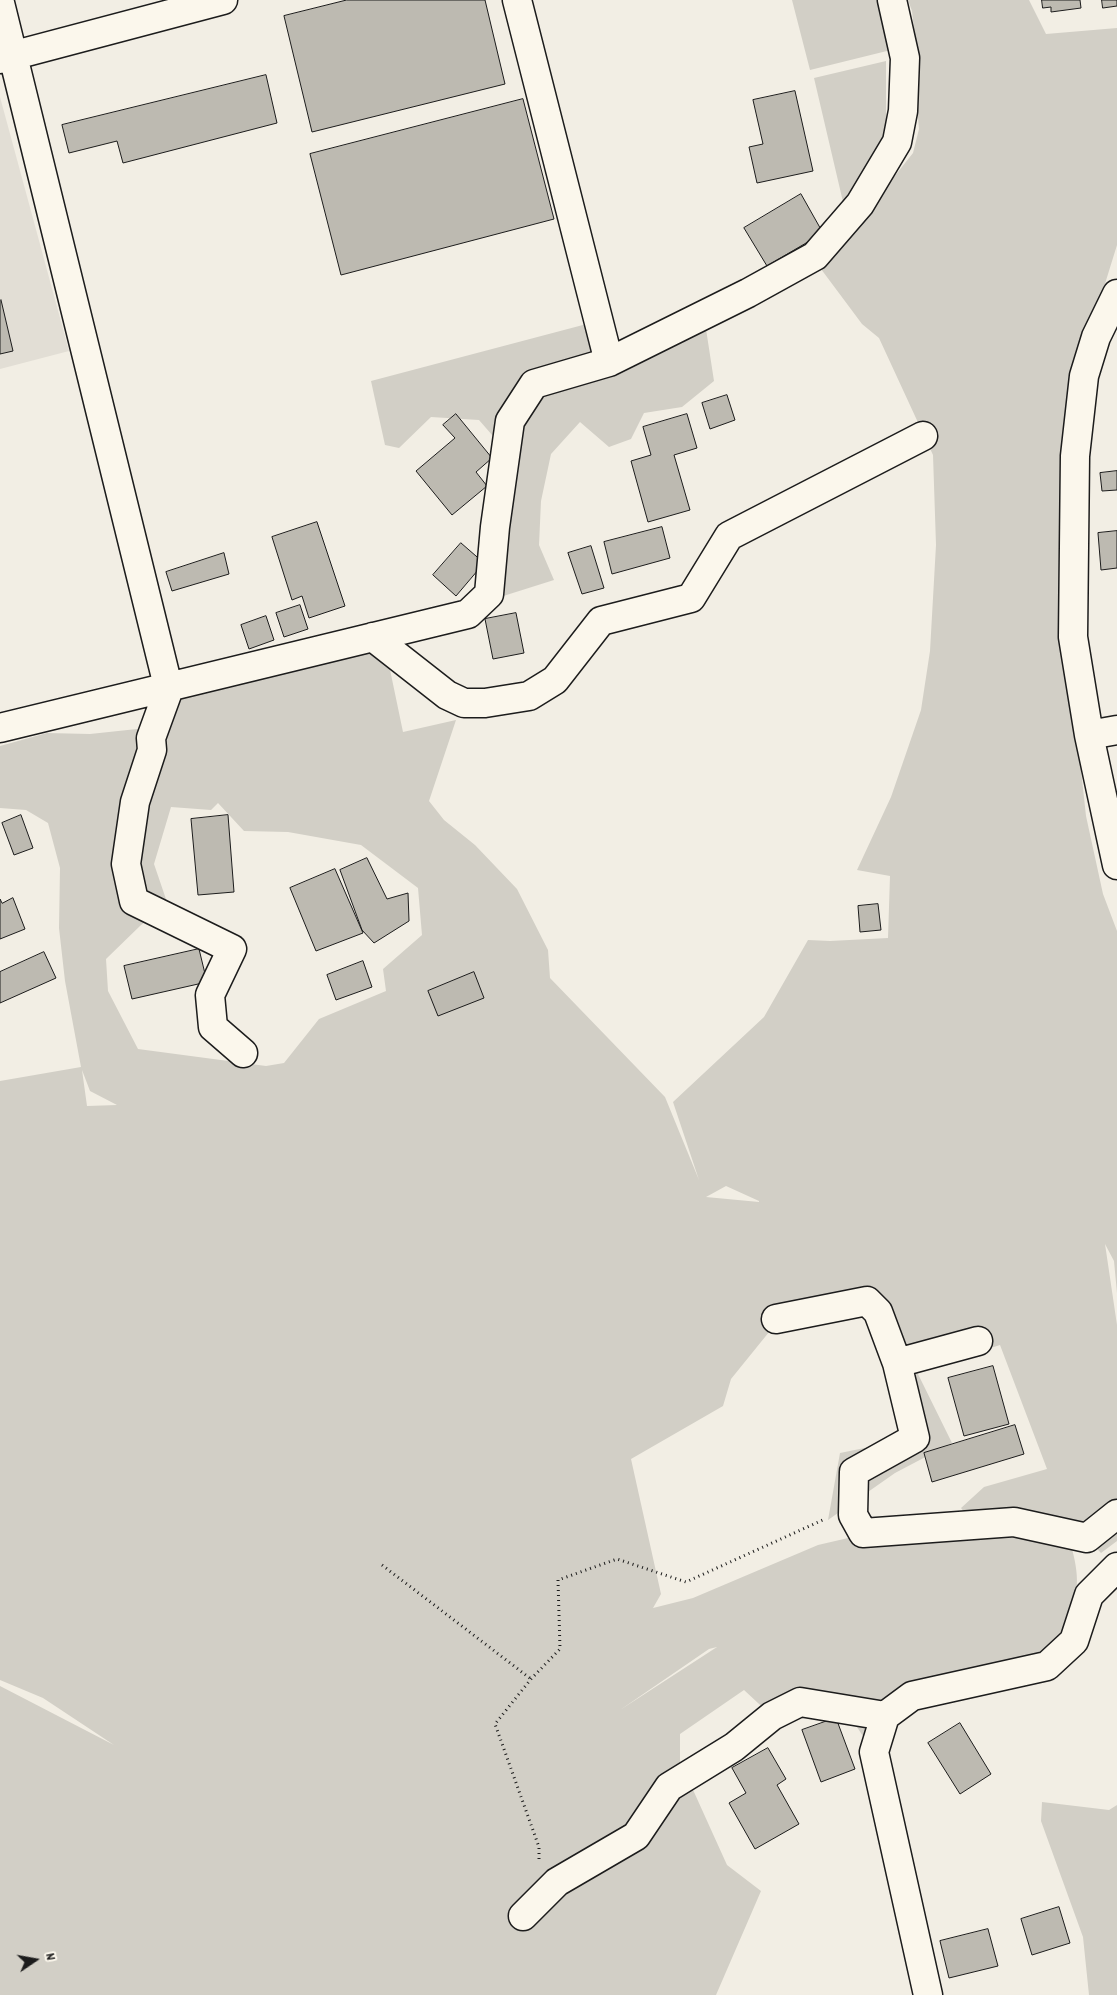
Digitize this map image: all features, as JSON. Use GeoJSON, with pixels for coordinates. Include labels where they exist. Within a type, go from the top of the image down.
{"type":"FeatureCollection","features":[{"type":"Feature","properties":{"kind":"street"},"geometry":{"type":"LineString","coordinates":[[7,57],[223,0]]}},
{"type":"Feature","properties":{"kind":"street"},"geometry":{"type":"LineString","coordinates":[[517,0],[609,362]]}},
{"type":"Feature","properties":{"kind":"street"},"geometry":{"type":"LineString","coordinates":[[0,728],[468,614],[489,594],[495,527],[510,421],[534,384],[609,362],[748,293],[814,256],[860,204],[897,142],[903,111],[905,58],[892,0]]}},
{"type":"Feature","properties":{"kind":"street"},"geometry":{"type":"LineString","coordinates":[[0,3],[7,57],[168,686],[167,694],[151,738],[152,750],[135,802],[126,864],[134,901],[232,949],[210,995],[213,1027],[242,1053]]}},
{"type":"Feature","properties":{"kind":"street"},"geometry":{"type":"LineString","coordinates":[[1117,294],[1096,337],[1084,376],[1075,456],[1074,637],[1089,735],[1117,865]]}},
{"type":"Feature","properties":{"kind":"street"},"geometry":{"type":"LineString","coordinates":[[373,637],[446,695],[464,703],[485,703],[529,696],[555,680],[600,621],[692,598],[729,536],[923,436]]}},
{"type":"Feature","properties":{"kind":"street"},"geometry":{"type":"LineString","coordinates":[[1089,735],[1117,730]]}},
{"type":"Feature","properties":{"kind":"street"},"geometry":{"type":"LineString","coordinates":[[776,1319],[867,1301],[878,1312],[898,1363],[915,1438],[854,1472],[853,1515],[863,1533],[1014,1522],[1087,1538],[1117,1514]]}},
{"type":"Feature","properties":{"kind":"street"},"geometry":{"type":"LineString","coordinates":[[898,1363],[978,1341]]}},
{"type":"Feature","properties":{"kind":"street"},"geometry":{"type":"LineString","coordinates":[[928,1995],[874,1752],[885,1716],[912,1696],[1047,1666],[1074,1641],[1089,1596],[1117,1566]]}},
{"type":"Feature","properties":{"kind":"street"},"geometry":{"type":"LineString","coordinates":[[532,1907],[557,1882],[636,1836],[669,1787],[734,1748],[772,1716],[800,1702],[885,1716]]}},
{"type":"Feature","properties":{"kind":"path"},"geometry":{"type":"LineString","coordinates":[[532,1907],[539,1846],[495,1724],[531,1679],[560,1649],[558,1580],[617,1559],[686,1582],[853,1506]]}},
{"type":"Feature","properties":{"kind":"path"},"geometry":{"type":"LineString","coordinates":[[382,1565],[531,1679]]}},
{"type":"Feature","properties":{"kind":"shaded area"},"geometry":{"type":"Polygon","coordinates":[[[792,0],[892,0],[903,47],[810,70],[792,0]]]}},
{"type":"Feature","properties":{"kind":"shaded area"},"geometry":{"type":"Polygon","coordinates":[[[908,0],[1029,0],[1046,34],[1117,28],[1117,245],[1069,400],[1060,513],[1068,650],[1086,816],[1103,894],[1117,931],[1117,1293],[1114,1261],[1105,1244],[1117,1325],[1117,1541],[1101,1553],[1087,1538],[1051,1517],[1014,1522],[973,1523],[961,1508],[984,1487],[1047,1469],[1000,1345],[917,1372],[952,1443],[895,1473],[828,1520],[840,1453],[914,1438],[854,1290],[782,1316],[731,1379],[723,1406],[631,1459],[661,1594],[653,1608],[693,1598],[818,1545],[874,1532],[987,1524],[1027,1525],[1071,1545],[1076,1566],[1077,1584],[1070,1612],[1064,1622],[1071,1644],[1033,1669],[900,1691],[868,1744],[844,1707],[772,1716],[744,1690],[680,1734],[680,1783],[689,1781],[727,1865],[761,1891],[716,1995],[0,1995],[0,1686],[114,1745],[43,1698],[0,1680],[0,1081],[81,1067],[65,981],[59,928],[60,868],[48,823],[26,810],[0,808],[0,746],[47,733],[90,734],[137,729],[151,738],[154,745],[167,694],[367,647],[388,660],[403,732],[456,720],[429,801],[444,820],[475,845],[517,889],[548,950],[550,978],[665,1097],[699,1180],[673,1102],[764,1017],[808,940],[830,941],[888,938],[890,876],[857,870],[891,797],[921,710],[930,651],[936,545],[933,455],[879,338],[862,324],[821,269],[913,153],[919,129],[916,94],[917,58],[912,11],[908,0]],[[218,803],[211,810],[171,807],[154,864],[168,905],[141,925],[106,959],[108,991],[138,1049],[266,1066],[284,1063],[319,1019],[386,991],[383,969],[422,935],[418,888],[361,845],[288,832],[244,831],[218,803]],[[82,1070],[87,1106],[117,1105],[90,1091],[82,1070]],[[726,1186],[706,1197],[759,1202],[726,1186]],[[717,1647],[709,1649],[620,1710],[717,1647]]]}},
{"type":"Feature","properties":{"kind":"shaded area"},"geometry":{"type":"Polygon","coordinates":[[[886,61],[886,135],[847,219],[814,78],[886,61]]]}},
{"type":"Feature","properties":{"kind":"shaded area"},"geometry":{"type":"Polygon","coordinates":[[[0,97],[69,351],[0,369],[0,97]]]}},
{"type":"Feature","properties":{"kind":"shaded area"},"geometry":{"type":"Polygon","coordinates":[[[598,321],[606,355],[529,392],[499,443],[479,420],[431,417],[399,448],[385,445],[371,381],[598,321]]]}},
{"type":"Feature","properties":{"kind":"shaded area"},"geometry":{"type":"Polygon","coordinates":[[[706,329],[714,381],[682,407],[644,413],[631,439],[609,447],[580,422],[551,454],[541,501],[539,545],[554,580],[497,598],[512,477],[525,419],[548,391],[706,329]]]}},
{"type":"Feature","properties":{"kind":"shaded area"},"geometry":{"type":"Polygon","coordinates":[[[1042,1802],[1109,1810],[1117,1805],[1117,1995],[1089,1995],[1083,1937],[1041,1821],[1042,1802]]]}},
{"type":"Feature","properties":{"kind":"building"},"geometry":{"type":"Polygon","coordinates":[[[347,0],[485,0],[505,84],[312,132],[284,16],[347,0]]]}},
{"type":"Feature","properties":{"kind":"building"},"geometry":{"type":"Polygon","coordinates":[[[1042,0],[1080,0],[1081,8],[1051,12],[1051,7],[1043,8],[1042,0]]]}},
{"type":"Feature","properties":{"kind":"building"},"geometry":{"type":"Polygon","coordinates":[[[1102,0],[1117,0],[1117,6],[1103,8],[1102,0]]]}},
{"type":"Feature","properties":{"kind":"building"},"geometry":{"type":"Polygon","coordinates":[[[266,75],[277,123],[123,163],[117,141],[69,153],[62,125],[266,75]]]}},
{"type":"Feature","properties":{"kind":"building"},"geometry":{"type":"Polygon","coordinates":[[[795,91],[813,171],[757,183],[749,147],[763,144],[753,100],[795,91]]]}},
{"type":"Feature","properties":{"kind":"building"},"geometry":{"type":"Polygon","coordinates":[[[523,99],[554,219],[341,275],[310,154],[523,99]]]}},
{"type":"Feature","properties":{"kind":"building"},"geometry":{"type":"Polygon","coordinates":[[[801,194],[823,233],[767,266],[744,228],[801,194]]]}},
{"type":"Feature","properties":{"kind":"building"},"geometry":{"type":"Polygon","coordinates":[[[0,301],[13,351],[0,354],[0,301]]]}},
{"type":"Feature","properties":{"kind":"building"},"geometry":{"type":"Polygon","coordinates":[[[727,395],[735,420],[710,429],[702,403],[727,395]]]}},
{"type":"Feature","properties":{"kind":"building"},"geometry":{"type":"Polygon","coordinates":[[[456,414],[492,458],[476,472],[487,486],[452,515],[416,471],[455,438],[443,425],[456,414]]]}},
{"type":"Feature","properties":{"kind":"building"},"geometry":{"type":"Polygon","coordinates":[[[687,414],[697,448],[674,455],[690,510],[648,522],[631,461],[651,455],[643,427],[687,414]]]}},
{"type":"Feature","properties":{"kind":"building"},"geometry":{"type":"Polygon","coordinates":[[[1117,471],[1117,490],[1102,491],[1100,473],[1117,471]]]}},
{"type":"Feature","properties":{"kind":"building"},"geometry":{"type":"Polygon","coordinates":[[[317,522],[345,606],[309,618],[302,596],[292,600],[272,537],[317,522]]]}},
{"type":"Feature","properties":{"kind":"building"},"geometry":{"type":"Polygon","coordinates":[[[662,527],[670,558],[612,574],[604,542],[662,527]]]}},
{"type":"Feature","properties":{"kind":"building"},"geometry":{"type":"Polygon","coordinates":[[[1117,531],[1117,568],[1101,570],[1098,533],[1117,531]]]}},
{"type":"Feature","properties":{"kind":"building"},"geometry":{"type":"Polygon","coordinates":[[[461,543],[484,563],[456,596],[433,575],[461,543]]]}},
{"type":"Feature","properties":{"kind":"building"},"geometry":{"type":"Polygon","coordinates":[[[591,546],[604,588],[582,594],[568,553],[591,546]]]}},
{"type":"Feature","properties":{"kind":"building"},"geometry":{"type":"Polygon","coordinates":[[[224,553],[229,574],[172,591],[166,572],[224,553]]]}},
{"type":"Feature","properties":{"kind":"building"},"geometry":{"type":"Polygon","coordinates":[[[300,605],[308,629],[284,637],[276,613],[300,605]]]}},
{"type":"Feature","properties":{"kind":"building"},"geometry":{"type":"Polygon","coordinates":[[[516,613],[524,653],[493,659],[485,619],[516,613]]]}},
{"type":"Feature","properties":{"kind":"building"},"geometry":{"type":"Polygon","coordinates":[[[266,616],[274,640],[249,649],[241,625],[266,616]]]}},
{"type":"Feature","properties":{"kind":"building"},"geometry":{"type":"Polygon","coordinates":[[[21,815],[33,848],[14,855],[2,823],[21,815]]]}},
{"type":"Feature","properties":{"kind":"building"},"geometry":{"type":"Polygon","coordinates":[[[228,815],[234,892],[198,895],[191,819],[228,815]]]}},
{"type":"Feature","properties":{"kind":"building"},"geometry":{"type":"Polygon","coordinates":[[[367,858],[387,899],[408,893],[409,921],[374,943],[362,930],[340,870],[367,858]]]}},
{"type":"Feature","properties":{"kind":"building"},"geometry":{"type":"Polygon","coordinates":[[[335,869],[363,933],[316,951],[290,888],[335,869]]]}},
{"type":"Feature","properties":{"kind":"building"},"geometry":{"type":"Polygon","coordinates":[[[13,898],[25,929],[0,939],[0,899],[2,903],[13,898]]]}},
{"type":"Feature","properties":{"kind":"building"},"geometry":{"type":"Polygon","coordinates":[[[878,904],[881,930],[860,932],[858,906],[878,904]]]}},
{"type":"Feature","properties":{"kind":"building"},"geometry":{"type":"Polygon","coordinates":[[[199,949],[207,982],[132,999],[124,966],[199,949]]]}},
{"type":"Feature","properties":{"kind":"building"},"geometry":{"type":"Polygon","coordinates":[[[44,952],[56,978],[0,1003],[0,972],[44,952]]]}},
{"type":"Feature","properties":{"kind":"building"},"geometry":{"type":"Polygon","coordinates":[[[363,961],[372,987],[336,1000],[327,975],[363,961]]]}},
{"type":"Feature","properties":{"kind":"building"},"geometry":{"type":"Polygon","coordinates":[[[474,972],[484,998],[438,1016],[428,991],[474,972]]]}},
{"type":"Feature","properties":{"kind":"building"},"geometry":{"type":"Polygon","coordinates":[[[993,1366],[1009,1424],[964,1436],[948,1378],[993,1366]]]}},
{"type":"Feature","properties":{"kind":"building"},"geometry":{"type":"Polygon","coordinates":[[[1015,1425],[1024,1454],[932,1482],[924,1453],[1015,1425]]]}},
{"type":"Feature","properties":{"kind":"building"},"geometry":{"type":"Polygon","coordinates":[[[836,1718],[855,1769],[821,1782],[802,1730],[836,1718]]]}},
{"type":"Feature","properties":{"kind":"building"},"geometry":{"type":"Polygon","coordinates":[[[960,1723],[991,1774],[960,1794],[928,1743],[960,1723]]]}},
{"type":"Feature","properties":{"kind":"building"},"geometry":{"type":"Polygon","coordinates":[[[768,1748],[786,1779],[777,1785],[799,1824],[755,1849],[729,1803],[746,1793],[732,1768],[768,1748]]]}},
{"type":"Feature","properties":{"kind":"building"},"geometry":{"type":"Polygon","coordinates":[[[1059,1907],[1070,1943],[1032,1955],[1021,1919],[1059,1907]]]}},
{"type":"Feature","properties":{"kind":"building"},"geometry":{"type":"Polygon","coordinates":[[[988,1929],[998,1966],[949,1978],[940,1941],[988,1929]]]}}]}
